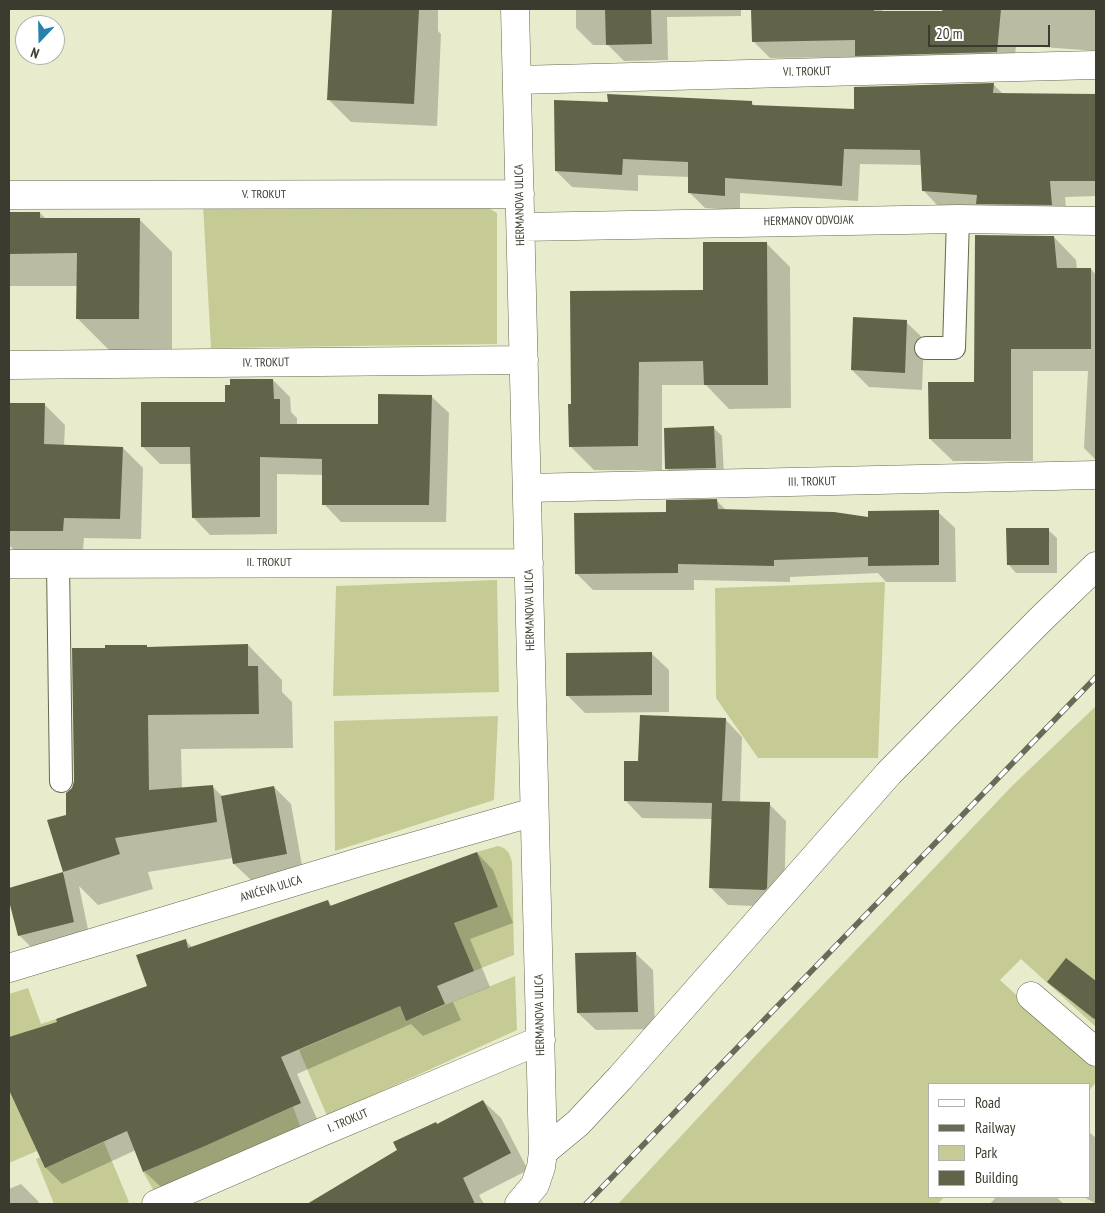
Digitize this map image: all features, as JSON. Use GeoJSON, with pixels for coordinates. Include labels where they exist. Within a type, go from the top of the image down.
{"type":"FeatureCollection","features":[{"type":"Feature","properties":{"kind":"street","name":"HERMANOVA ULICA"},"geometry":{"type":"LineString","coordinates":[[515,9],[543,1152],[541,1167],[535,1185],[519,1204]]}},
{"type":"Feature","properties":{"kind":"street","name":"VI. TROKUT"},"geometry":{"type":"LineString","coordinates":[[517,80],[1096,65]]}},
{"type":"Feature","properties":{"kind":"street","name":"V. TROKUT"},"geometry":{"type":"LineString","coordinates":[[9,195],[520,194]]}},
{"type":"Feature","properties":{"kind":"street","name":"HERMANOV ODVOJAK"},"geometry":{"type":"LineString","coordinates":[[521,227],[958,218],[1096,221]]}},
{"type":"Feature","properties":{"kind":"street","name":"IV. TROKUT"},"geometry":{"type":"LineString","coordinates":[[9,365],[524,360]]}},
{"type":"Feature","properties":{"kind":"street","name":"III. TROKUT"},"geometry":{"type":"LineString","coordinates":[[527,488],[1096,475]]}},
{"type":"Feature","properties":{"kind":"street","name":"II. TROKUT"},"geometry":{"type":"LineString","coordinates":[[9,564],[529,563]]}},
{"type":"Feature","properties":{"kind":"street"},"geometry":{"type":"LineString","coordinates":[[543,1152],[578,1123],[620,1078],[889,773],[1096,566]]}},
{"type":"Feature","properties":{"kind":"street","name":"ANIĆEVA ULICA"},"geometry":{"type":"LineString","coordinates":[[9,968],[534,812]]}},
{"type":"Feature","properties":{"kind":"street"},"geometry":{"type":"LineString","coordinates":[[1030,996],[1096,1052]]}},
{"type":"Feature","properties":{"kind":"street","name":"I. TROKUT"},"geometry":{"type":"LineString","coordinates":[[156,1204],[540,1040]]}},
{"type":"Feature","properties":{"kind":"lane"},"geometry":{"type":"LineString","coordinates":[[926,348],[954,348],[958,218]]}},
{"type":"Feature","properties":{"kind":"lane"},"geometry":{"type":"LineString","coordinates":[[58,564],[61,781]]}},
{"type":"Feature","properties":{"kind":"green space"},"geometry":{"type":"Polygon","coordinates":[[[480,203],[497,213],[497,344],[211,348],[203,204],[480,203]]]}},
{"type":"Feature","properties":{"kind":"green space"},"geometry":{"type":"Polygon","coordinates":[[[497,580],[499,692],[333,696],[336,586],[497,580]]]}},
{"type":"Feature","properties":{"kind":"green space"},"geometry":{"type":"Polygon","coordinates":[[[885,582],[878,758],[758,758],[716,698],[715,588],[885,582]]]}},
{"type":"Feature","properties":{"kind":"green space"},"geometry":{"type":"Polygon","coordinates":[[[1096,706],[1096,1027],[1021,959],[1000,980],[1096,1068],[1096,1082],[1090,1090],[1090,1083],[928,1083],[928,1198],[943,1198],[938,1204],[618,1204],[759,1052],[1013,785],[1096,706]]]}},
{"type":"Feature","properties":{"kind":"green space"},"geometry":{"type":"Polygon","coordinates":[[[498,716],[494,800],[335,851],[334,721],[498,716]]]}},
{"type":"Feature","properties":{"kind":"green space"},"geometry":{"type":"Polygon","coordinates":[[[498,846],[504,848],[509,853],[512,862],[514,955],[474,971],[454,923],[498,907],[477,852],[498,846]]]}},
{"type":"Feature","properties":{"kind":"green space"},"geometry":{"type":"Polygon","coordinates":[[[380,959],[406,1021],[515,976],[517,1030],[327,1116],[299,1050],[352,1027],[380,959]]]}},
{"type":"Feature","properties":{"kind":"green space"},"geometry":{"type":"Polygon","coordinates":[[[28,988],[41,1024],[56,1019],[74,1069],[20,1113],[37,1151],[9,1163],[9,1072],[23,1068],[13,1036],[9,1037],[9,994],[28,988]]]}},
{"type":"Feature","properties":{"kind":"green space"},"geometry":{"type":"Polygon","coordinates":[[[293,1107],[301,1128],[154,1191],[143,1172],[205,1146],[293,1107]]]}},
{"type":"Feature","properties":{"kind":"green space"},"geometry":{"type":"Polygon","coordinates":[[[104,1142],[129,1202],[124,1204],[54,1204],[36,1159],[58,1149],[64,1160],[104,1142]]]}},
{"type":"Feature","properties":{"kind":"building"},"geometry":{"type":"Polygon","coordinates":[[[332,9],[419,10],[414,104],[327,100],[332,9]]]}},
{"type":"Feature","properties":{"kind":"building"},"geometry":{"type":"Polygon","coordinates":[[[605,9],[651,9],[652,44],[606,45],[605,9]]]}},
{"type":"Feature","properties":{"kind":"building"},"geometry":{"type":"Polygon","coordinates":[[[751,9],[942,11],[943,9],[1001,9],[997,52],[855,56],[855,40],[752,42],[751,9]]]}},
{"type":"Feature","properties":{"kind":"building"},"geometry":{"type":"Polygon","coordinates":[[[994,83],[993,93],[1096,94],[1096,181],[1050,181],[1052,205],[976,204],[977,195],[922,191],[920,150],[844,149],[842,186],[725,178],[725,196],[688,193],[688,162],[623,159],[622,175],[555,171],[554,100],[608,102],[607,94],[752,101],[752,105],[854,109],[854,87],[994,83]]]}},
{"type":"Feature","properties":{"kind":"building"},"geometry":{"type":"Polygon","coordinates":[[[9,212],[40,212],[40,218],[140,218],[139,319],[76,319],[77,253],[9,254],[9,212]]]}},
{"type":"Feature","properties":{"kind":"building"},"geometry":{"type":"Polygon","coordinates":[[[975,235],[1054,236],[1057,268],[1091,268],[1091,349],[1011,349],[1011,439],[929,439],[928,382],[974,382],[975,235]]]}},
{"type":"Feature","properties":{"kind":"building"},"geometry":{"type":"Polygon","coordinates":[[[703,242],[767,242],[768,385],[704,385],[703,361],[639,362],[638,446],[569,447],[568,404],[571,404],[570,291],[703,290],[703,242]]]}},
{"type":"Feature","properties":{"kind":"building"},"geometry":{"type":"Polygon","coordinates":[[[853,317],[907,320],[905,373],[851,370],[853,317]]]}},
{"type":"Feature","properties":{"kind":"building"},"geometry":{"type":"Polygon","coordinates":[[[230,379],[273,379],[274,399],[280,399],[280,424],[378,424],[378,394],[432,395],[429,505],[322,505],[322,459],[260,457],[260,517],[192,518],[190,447],[141,447],[141,402],[225,402],[225,385],[230,385],[230,379]]]}},
{"type":"Feature","properties":{"kind":"building"},"geometry":{"type":"Polygon","coordinates":[[[9,403],[45,403],[44,444],[123,447],[120,519],[64,518],[63,531],[9,531],[9,403]]]}},
{"type":"Feature","properties":{"kind":"building"},"geometry":{"type":"Polygon","coordinates":[[[714,426],[716,468],[665,469],[664,428],[714,426]]]}},
{"type":"Feature","properties":{"kind":"building"},"geometry":{"type":"Polygon","coordinates":[[[717,499],[718,509],[834,512],[868,517],[868,511],[939,510],[939,565],[868,566],[868,557],[774,560],[774,566],[678,564],[678,573],[575,574],[574,513],[666,512],[666,500],[717,499]]]}},
{"type":"Feature","properties":{"kind":"building"},"geometry":{"type":"Polygon","coordinates":[[[1006,528],[1049,528],[1049,565],[1007,565],[1006,528]]]}},
{"type":"Feature","properties":{"kind":"building"},"geometry":{"type":"Polygon","coordinates":[[[248,644],[248,666],[258,666],[259,714],[148,715],[149,790],[213,785],[217,822],[115,838],[120,854],[63,872],[47,820],[66,815],[66,793],[72,788],[74,781],[72,648],[105,648],[105,645],[147,645],[147,647],[248,644]]]}},
{"type":"Feature","properties":{"kind":"building"},"geometry":{"type":"Polygon","coordinates":[[[652,652],[652,695],[566,696],[566,653],[652,652]]]}},
{"type":"Feature","properties":{"kind":"building"},"geometry":{"type":"Polygon","coordinates":[[[640,715],[726,718],[722,801],[770,802],[767,888],[765,890],[709,888],[712,803],[624,801],[624,761],[638,761],[640,715]]]}},
{"type":"Feature","properties":{"kind":"building"},"geometry":{"type":"Polygon","coordinates":[[[274,786],[287,854],[233,864],[221,796],[274,786]]]}},
{"type":"Feature","properties":{"kind":"building"},"geometry":{"type":"Polygon","coordinates":[[[477,852],[498,907],[454,923],[474,971],[437,986],[445,1004],[406,1021],[400,1006],[281,1057],[301,1103],[143,1172],[127,1131],[45,1168],[9,1090],[9,1037],[57,1022],[56,1019],[147,986],[136,955],[186,939],[188,948],[328,900],[330,906],[477,852]]]}},
{"type":"Feature","properties":{"kind":"building"},"geometry":{"type":"Polygon","coordinates":[[[63,872],[74,922],[18,936],[9,901],[9,888],[63,872]]]}},
{"type":"Feature","properties":{"kind":"building"},"geometry":{"type":"Polygon","coordinates":[[[636,952],[638,1012],[577,1013],[575,953],[636,952]]]}},
{"type":"Feature","properties":{"kind":"building"},"geometry":{"type":"Polygon","coordinates":[[[1066,958],[1096,981],[1096,1020],[1047,982],[1066,958]]]}},
{"type":"Feature","properties":{"kind":"building"},"geometry":{"type":"Polygon","coordinates":[[[483,1100],[511,1153],[463,1178],[475,1204],[307,1204],[397,1150],[393,1142],[436,1122],[437,1124],[483,1100]]]}},
{"type":"Feature","properties":{"kind":"railway"},"geometry":{"type":"LineString","coordinates":[[586,1204],[1096,677]]}}]}
